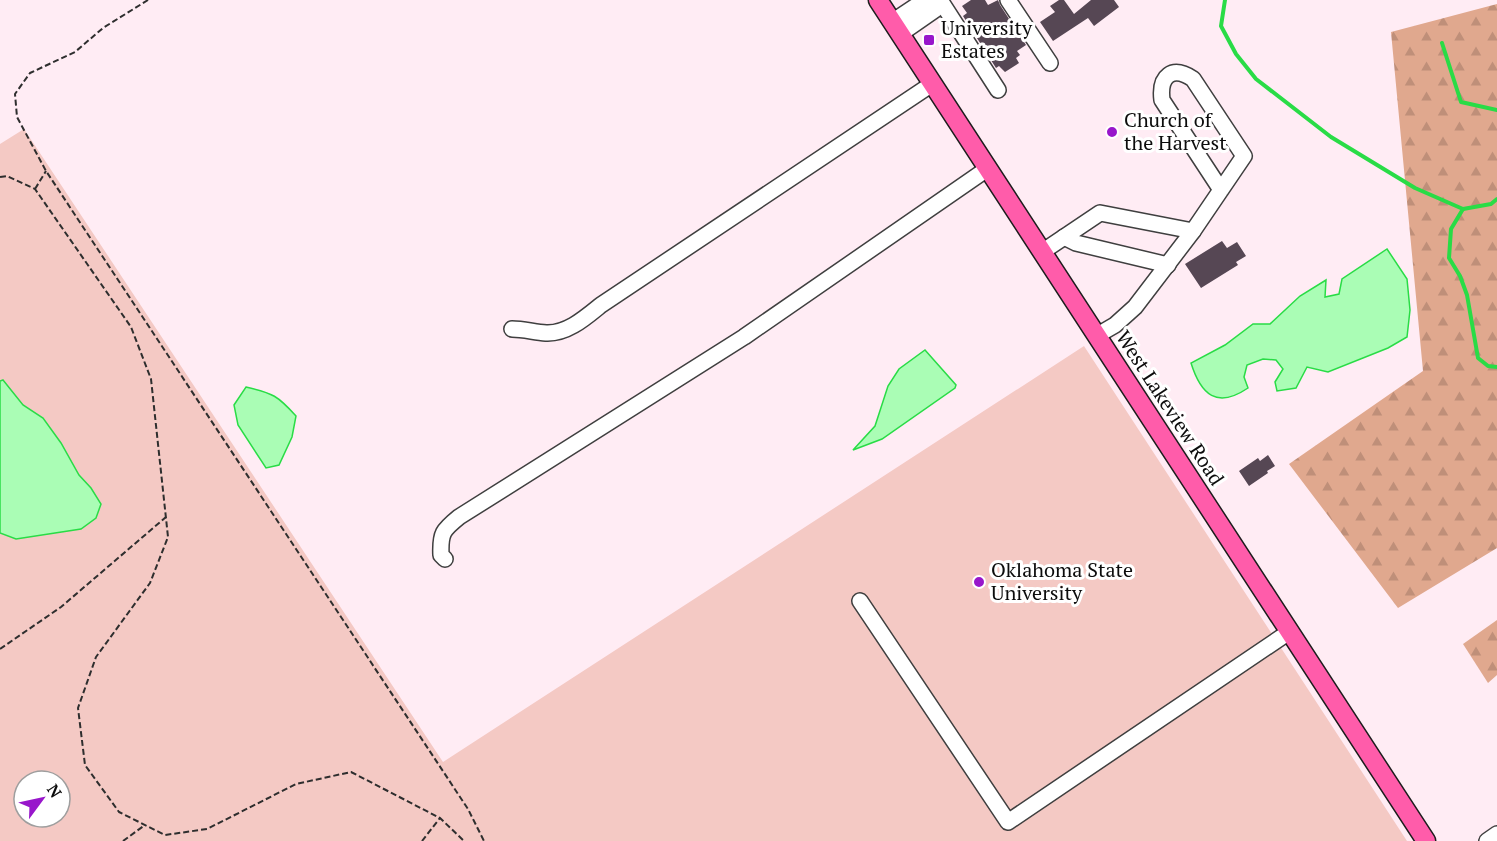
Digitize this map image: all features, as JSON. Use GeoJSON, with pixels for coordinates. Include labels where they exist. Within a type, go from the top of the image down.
{"type":"FeatureCollection","features":[{"type":"Feature","properties":{"kind":"main road","name":"West Lakeview Road"},"geometry":{"type":"LineString","coordinates":[[878,0],[1426,841]]}},
{"type":"Feature","properties":{"kind":"street"},"geometry":{"type":"LineString","coordinates":[[896,28],[925,0]]}},
{"type":"Feature","properties":{"kind":"street"},"geometry":{"type":"LineString","coordinates":[[896,28],[936,9],[940,0]]}},
{"type":"Feature","properties":{"kind":"street"},"geometry":{"type":"LineString","coordinates":[[940,0],[998,90]]}},
{"type":"Feature","properties":{"kind":"street"},"geometry":{"type":"LineString","coordinates":[[1009,0],[1050,63]]}},
{"type":"Feature","properties":{"kind":"street"},"geometry":{"type":"LineString","coordinates":[[1096,336],[1115,325],[1135,307],[1193,231],[1221,190],[1244,156],[1193,79],[1183,72],[1173,73],[1164,79],[1160,87],[1162,100],[1221,190]]}},
{"type":"Feature","properties":{"kind":"street"},"geometry":{"type":"LineString","coordinates":[[512,329],[548,333],[562,331],[581,321],[601,305],[932,84]]}},
{"type":"Feature","properties":{"kind":"street"},"geometry":{"type":"LineString","coordinates":[[445,559],[441,555],[440,540],[444,530],[459,517],[744,337],[987,169]]}},
{"type":"Feature","properties":{"kind":"street"},"geometry":{"type":"LineString","coordinates":[[1042,252],[1100,213],[1193,231]]}},
{"type":"Feature","properties":{"kind":"street"},"geometry":{"type":"LineString","coordinates":[[1064,237],[1076,243],[1168,265]]}},
{"type":"Feature","properties":{"kind":"street"},"geometry":{"type":"LineString","coordinates":[[860,601],[1008,822],[1289,632]]}},
{"type":"Feature","properties":{"kind":"street"},"geometry":{"type":"LineString","coordinates":[[1487,841],[1497,834]]}},
{"type":"Feature","properties":{"kind":"path"},"geometry":{"type":"LineString","coordinates":[[148,0],[103,28],[75,52],[30,73],[15,93],[17,117],[46,171],[468,809],[484,841]]}},
{"type":"Feature","properties":{"kind":"path"},"geometry":{"type":"LineString","coordinates":[[35,189],[46,171]]}},
{"type":"Feature","properties":{"kind":"path"},"geometry":{"type":"LineString","coordinates":[[0,177],[7,176],[35,189],[131,327],[151,379],[168,537],[150,583],[96,657],[78,708],[85,765],[119,812],[165,835],[207,829],[296,784],[351,772],[440,818],[464,841]]}},
{"type":"Feature","properties":{"kind":"path"},"geometry":{"type":"LineString","coordinates":[[0,649],[61,607],[166,517]]}},
{"type":"Feature","properties":{"kind":"path"},"geometry":{"type":"LineString","coordinates":[[422,841],[440,818]]}},
{"type":"Feature","properties":{"kind":"path"},"geometry":{"type":"LineString","coordinates":[[123,841],[145,825]]}},
{"type":"Feature","properties":{"kind":"green space"},"geometry":{"type":"Polygon","coordinates":[[[1497,4],[1497,548],[1398,608],[1289,464],[1423,371],[1391,32],[1497,4]]]}},
{"type":"Feature","properties":{"kind":"green space"},"geometry":{"type":"Polygon","coordinates":[[[1497,620],[1497,675],[1488,683],[1463,644],[1497,620]]]}},
{"type":"Feature","properties":{"kind":"shaded area","name":"Oklahoma State University"},"geometry":{"type":"Polygon","coordinates":[[[24,129],[443,762],[1084,346],[1407,841],[0,841],[0,144],[24,129]]]}},
{"type":"Feature","properties":{"kind":"shaded area"},"geometry":{"type":"Polygon","coordinates":[[[1387,249],[1407,279],[1410,310],[1407,337],[1388,348],[1328,372],[1307,367],[1296,388],[1277,391],[1275,382],[1283,369],[1276,360],[1263,359],[1247,365],[1244,377],[1248,388],[1237,394],[1219,398],[1205,391],[1191,363],[1225,345],[1253,324],[1270,324],[1300,296],[1326,280],[1325,297],[1339,294],[1342,279],[1387,249]]]}},
{"type":"Feature","properties":{"kind":"shaded area"},"geometry":{"type":"Polygon","coordinates":[[[925,350],[956,385],[955,388],[882,439],[853,450],[875,426],[888,386],[899,369],[925,350]]]}},
{"type":"Feature","properties":{"kind":"shaded area"},"geometry":{"type":"Polygon","coordinates":[[[3,380],[23,405],[43,418],[61,443],[79,475],[101,504],[96,518],[81,529],[16,539],[0,533],[0,381],[3,380]]]}},
{"type":"Feature","properties":{"kind":"shaded area"},"geometry":{"type":"Polygon","coordinates":[[[246,387],[274,396],[296,416],[292,437],[279,465],[266,468],[238,425],[234,405],[246,387]]]}},
{"type":"Feature","properties":{"kind":"building"},"geometry":{"type":"Polygon","coordinates":[[[971,0],[985,0],[988,5],[998,0],[1026,45],[1017,51],[1020,55],[1016,58],[1019,63],[1005,72],[999,66],[996,68],[963,16],[967,13],[962,6],[971,0]]]}},
{"type":"Feature","properties":{"kind":"building"},"geometry":{"type":"Polygon","coordinates":[[[1059,0],[1064,0],[1074,14],[1091,0],[1114,0],[1119,7],[1094,26],[1088,18],[1053,41],[1040,22],[1055,12],[1050,6],[1059,0]]]}},
{"type":"Feature","properties":{"kind":"building"},"geometry":{"type":"Polygon","coordinates":[[[1222,241],[1227,248],[1237,242],[1246,256],[1236,262],[1238,265],[1201,288],[1185,264],[1222,241]]]}},
{"type":"Feature","properties":{"kind":"building"},"geometry":{"type":"Polygon","coordinates":[[[1268,455],[1275,466],[1249,486],[1239,471],[1258,458],[1260,461],[1268,455]]]}},
{"type":"Feature","properties":{"kind":"waterway"},"geometry":{"type":"LineString","coordinates":[[1225,0],[1221,26],[1236,54],[1256,79],[1331,137],[1415,188],[1463,209],[1491,204],[1497,199]]}},
{"type":"Feature","properties":{"kind":"waterway"},"geometry":{"type":"LineString","coordinates":[[1442,43],[1461,102],[1497,110]]}},
{"type":"Feature","properties":{"kind":"waterway"},"geometry":{"type":"LineString","coordinates":[[1463,209],[1451,229],[1449,258],[1460,276],[1467,295],[1478,358],[1488,366],[1497,367]]}},
{"type":"Feature","properties":{"kind":"place","name":"University Estates"},"geometry":{"type":"Point","coordinates":[929,40]}},
{"type":"Feature","properties":{"kind":"place","name":"Church of the Harvest"},"geometry":{"type":"Point","coordinates":[1112,132]}},
{"type":"Feature","properties":{"kind":"place","name":"Oklahoma State University"},"geometry":{"type":"Point","coordinates":[979,582]}}]}
